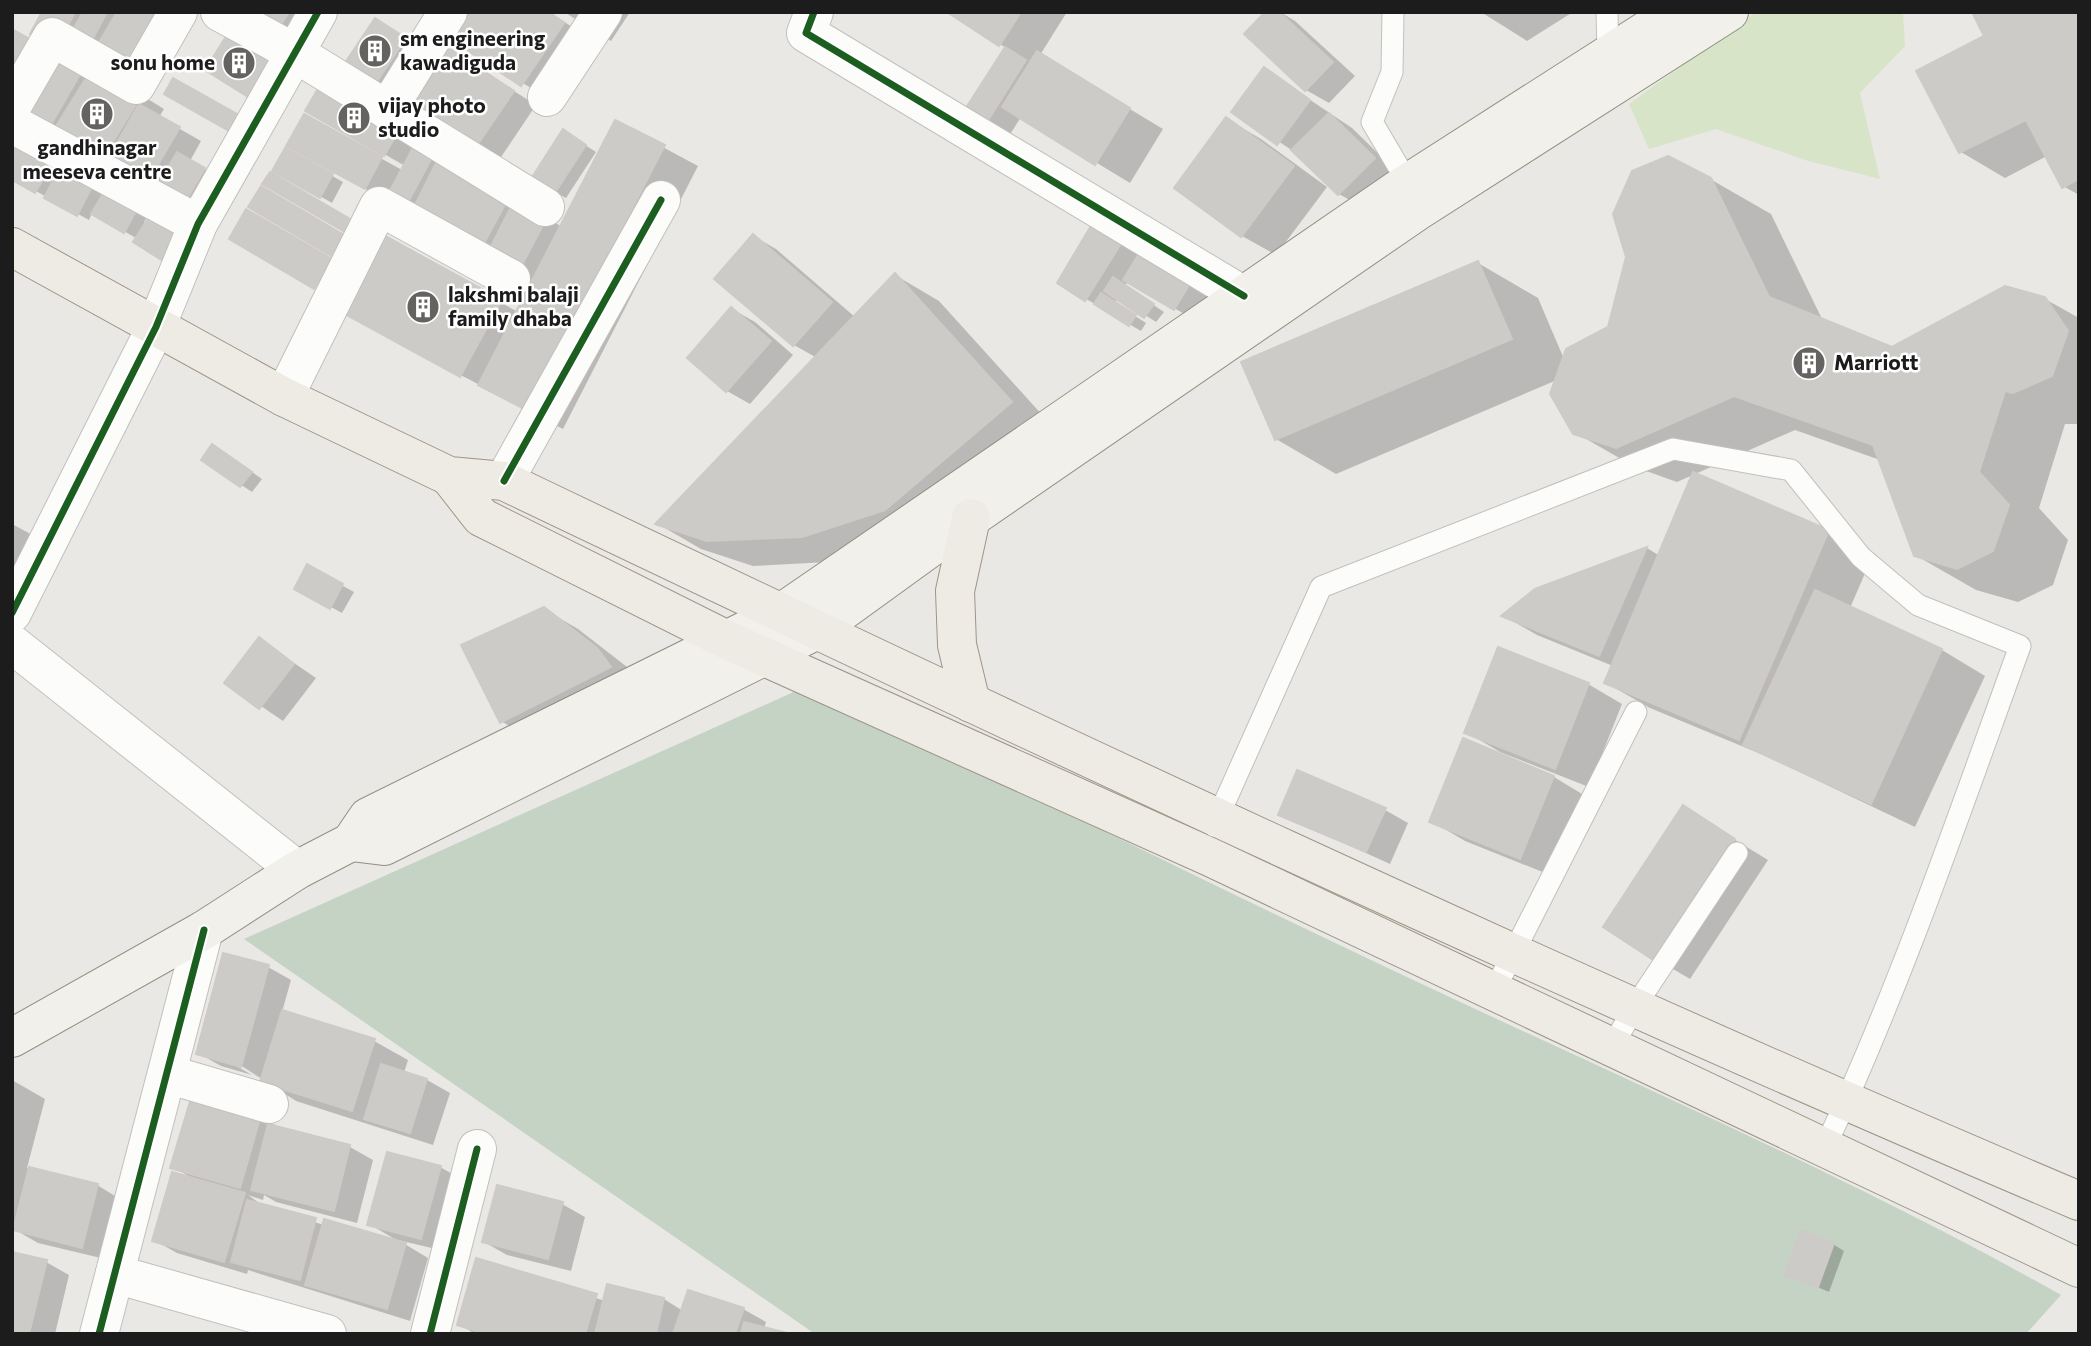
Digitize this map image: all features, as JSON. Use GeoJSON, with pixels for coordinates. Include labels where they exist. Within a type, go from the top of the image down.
{"type":"FeatureCollection","features":[{"type":"Feature","properties":{"kind":"main road"},"geometry":{"type":"LineString","coordinates":[[351,842],[384,846],[815,631],[971,518],[1416,212],[1616,67],[1675,12]]}},
{"type":"Feature","properties":{"kind":"main road"},"geometry":{"type":"LineString","coordinates":[[12,1038],[204,930],[297,870],[351,842],[368,817],[780,613],[1408,183],[1616,67],[1729,12]]}},
{"type":"Feature","properties":{"kind":"main road"},"geometry":{"type":"LineString","coordinates":[[12,247],[284,397],[449,476],[504,481],[815,631],[1173,798],[1218,816],[1846,1103],[2079,1201]]}},
{"type":"Feature","properties":{"kind":"main road"},"geometry":{"type":"LineString","coordinates":[[449,476],[481,517],[727,640],[1203,854],[2079,1268]]}},
{"type":"Feature","properties":{"kind":"main road"},"geometry":{"type":"LineString","coordinates":[[971,518],[955,591],[957,645],[971,703]]}},
{"type":"Feature","properties":{"kind":"street"},"geometry":{"type":"LineString","coordinates":[[12,106],[52,37],[136,85],[178,12]]}},
{"type":"Feature","properties":{"kind":"street"},"geometry":{"type":"LineString","coordinates":[[220,12],[295,53],[545,207]]}},
{"type":"Feature","properties":{"kind":"street"},"geometry":{"type":"LineString","coordinates":[[12,613],[156,327],[198,224],[318,12]]}},
{"type":"Feature","properties":{"kind":"street"},"geometry":{"type":"LineString","coordinates":[[387,110],[448,12]]}},
{"type":"Feature","properties":{"kind":"street"},"geometry":{"type":"LineString","coordinates":[[547,97],[603,12]]}},
{"type":"Feature","properties":{"kind":"street"},"geometry":{"type":"LineString","coordinates":[[814,12],[806,33],[1244,296]]}},
{"type":"Feature","properties":{"kind":"street"},"geometry":{"type":"LineString","coordinates":[[12,124],[198,224]]}},
{"type":"Feature","properties":{"kind":"street"},"geometry":{"type":"LineString","coordinates":[[504,481],[661,200]]}},
{"type":"Feature","properties":{"kind":"street"},"geometry":{"type":"LineString","coordinates":[[284,397],[379,206],[511,279]]}},
{"type":"Feature","properties":{"kind":"street"},"geometry":{"type":"LineString","coordinates":[[12,644],[297,870]]}},
{"type":"Feature","properties":{"kind":"street"},"geometry":{"type":"LineString","coordinates":[[99,1334],[204,930]]}},
{"type":"Feature","properties":{"kind":"street"},"geometry":{"type":"LineString","coordinates":[[166,1074],[269,1104]]}},
{"type":"Feature","properties":{"kind":"street"},"geometry":{"type":"LineString","coordinates":[[430,1334],[477,1149]]}},
{"type":"Feature","properties":{"kind":"street"},"geometry":{"type":"LineString","coordinates":[[115,1274],[327,1334]]}},
{"type":"Feature","properties":{"kind":"lane"},"geometry":{"type":"LineString","coordinates":[[1393,12],[1392,72],[1372,122],[1408,183]]}},
{"type":"Feature","properties":{"kind":"lane"},"geometry":{"type":"LineString","coordinates":[[1607,12],[1616,67]]}},
{"type":"Feature","properties":{"kind":"lane"},"geometry":{"type":"LineString","coordinates":[[1203,854],[1321,587],[1674,449],[1791,470],[1861,557],[1918,606],[2020,646],[1929,897],[1846,1103],[1825,1147]]}},
{"type":"Feature","properties":{"kind":"lane"},"geometry":{"type":"LineString","coordinates":[[1494,991],[1636,712]]}},
{"type":"Feature","properties":{"kind":"lane"},"geometry":{"type":"LineString","coordinates":[[1612,1047],[1634,1008],[1737,853]]}},
{"type":"Feature","properties":{"kind":"green space"},"geometry":{"type":"Polygon","coordinates":[[[1756,12],[1903,12],[1905,46],[1860,93],[1880,179],[1805,160],[1716,129],[1649,149],[1629,104],[1756,12]]]}},
{"type":"Feature","properties":{"kind":"green space"},"geometry":{"type":"Polygon","coordinates":[[[807,686],[1303,928],[1842,1181],[1989,1255],[2061,1295],[2026,1334],[815,1334],[244,939],[807,686]]]}},
{"type":"Feature","properties":{"kind":"building"},"geometry":{"type":"Polygon","coordinates":[[[42,12],[75,12],[64,33],[44,43],[30,34],[42,12]]]}},
{"type":"Feature","properties":{"kind":"building"},"geometry":{"type":"Polygon","coordinates":[[[83,12],[107,12],[90,44],[71,33],[83,12]]]}},
{"type":"Feature","properties":{"kind":"building"},"geometry":{"type":"Polygon","coordinates":[[[117,12],[164,12],[129,72],[94,51],[117,12]]]}},
{"type":"Feature","properties":{"kind":"building"},"geometry":{"type":"Polygon","coordinates":[[[233,12],[289,12],[272,38],[233,12]]]}},
{"type":"Feature","properties":{"kind":"building"},"geometry":{"type":"Polygon","coordinates":[[[455,12],[548,12],[564,23],[521,86],[441,33],[455,12]]]}},
{"type":"Feature","properties":{"kind":"building"},"geometry":{"type":"Polygon","coordinates":[[[947,12],[1021,12],[999,46],[947,12]]]}},
{"type":"Feature","properties":{"kind":"building"},"geometry":{"type":"Polygon","coordinates":[[[1265,12],[1279,12],[1333,62],[1305,91],[1244,34],[1265,12]]]}},
{"type":"Feature","properties":{"kind":"building"},"geometry":{"type":"Polygon","coordinates":[[[1972,12],[2079,12],[2079,179],[2062,188],[2026,120],[1959,153],[1916,71],[1984,36],[1972,12]]]}},
{"type":"Feature","properties":{"kind":"building","name":"sm engineering kawadiguda"},"geometry":{"type":"Polygon","coordinates":[[[375,18],[406,38],[376,83],[345,63],[375,18]]]}},
{"type":"Feature","properties":{"kind":"building"},"geometry":{"type":"Polygon","coordinates":[[[12,29],[35,42],[22,66],[12,60],[12,29]]]}},
{"type":"Feature","properties":{"kind":"building","name":"sonu home"},"geometry":{"type":"Polygon","coordinates":[[[230,30],[274,57],[248,97],[205,70],[230,30]]]}},
{"type":"Feature","properties":{"kind":"building"},"geometry":{"type":"Polygon","coordinates":[[[440,42],[514,91],[471,154],[398,106],[440,42]]]}},
{"type":"Feature","properties":{"kind":"building"},"geometry":{"type":"Polygon","coordinates":[[[55,47],[86,64],[49,128],[19,111],[55,47]]]}},
{"type":"Feature","properties":{"kind":"building"},"geometry":{"type":"Polygon","coordinates":[[[1005,47],[1026,60],[985,125],[964,111],[1005,47]]]}},
{"type":"Feature","properties":{"kind":"building"},"geometry":{"type":"Polygon","coordinates":[[[1037,51],[1130,108],[1095,165],[1002,107],[1037,51]]]}},
{"type":"Feature","properties":{"kind":"building","name":"gandhinagar meeseva centre"},"geometry":{"type":"Polygon","coordinates":[[[94,65],[142,94],[101,162],[52,133],[94,65]]]}},
{"type":"Feature","properties":{"kind":"building"},"geometry":{"type":"Polygon","coordinates":[[[1264,67],[1310,100],[1277,145],[1231,112],[1264,67]]]}},
{"type":"Feature","properties":{"kind":"building"},"geometry":{"type":"Polygon","coordinates":[[[173,78],[239,115],[229,131],[164,94],[173,78]]]}},
{"type":"Feature","properties":{"kind":"building","name":"vijay photo studio"},"geometry":{"type":"Polygon","coordinates":[[[323,80],[402,125],[384,156],[305,111],[323,80]]]}},
{"type":"Feature","properties":{"kind":"building"},"geometry":{"type":"Polygon","coordinates":[[[139,104],[180,127],[145,187],[105,164],[139,104]]]}},
{"type":"Feature","properties":{"kind":"building"},"geometry":{"type":"Polygon","coordinates":[[[1329,113],[1375,158],[1338,195],[1291,150],[1329,113]]]}},
{"type":"Feature","properties":{"kind":"building"},"geometry":{"type":"Polygon","coordinates":[[[304,114],[382,157],[365,189],[286,146],[304,114]]]}},
{"type":"Feature","properties":{"kind":"building"},"geometry":{"type":"Polygon","coordinates":[[[1226,117],[1294,166],[1241,237],[1174,188],[1226,117]]]}},
{"type":"Feature","properties":{"kind":"building"},"geometry":{"type":"Polygon","coordinates":[[[615,120],[665,145],[528,411],[478,385],[615,120]]]}},
{"type":"Feature","properties":{"kind":"building"},"geometry":{"type":"Polygon","coordinates":[[[563,129],[586,145],[554,194],[531,179],[563,129]]]}},
{"type":"Feature","properties":{"kind":"building"},"geometry":{"type":"Polygon","coordinates":[[[12,137],[57,156],[35,193],[12,180],[12,137]]]}},
{"type":"Feature","properties":{"kind":"building"},"geometry":{"type":"Polygon","coordinates":[[[417,140],[436,150],[405,208],[386,198],[417,140]]]}},
{"type":"Feature","properties":{"kind":"building"},"geometry":{"type":"Polygon","coordinates":[[[285,148],[333,174],[320,198],[272,171],[285,148]]]}},
{"type":"Feature","properties":{"kind":"building"},"geometry":{"type":"Polygon","coordinates":[[[177,152],[205,168],[187,199],[159,183],[177,152]]]}},
{"type":"Feature","properties":{"kind":"building"},"geometry":{"type":"Polygon","coordinates":[[[441,153],[513,190],[482,247],[412,211],[441,153]]]}},
{"type":"Feature","properties":{"kind":"building","name":"Marriott"},"geometry":{"type":"Polygon","coordinates":[[[1668,156],[1711,178],[1769,297],[1892,347],[2005,286],[2045,297],[2068,331],[2052,376],[2013,393],[2005,391],[1979,472],[2009,505],[1993,551],[1957,569],[1914,556],[1873,445],[1734,396],[1616,448],[1573,434],[1550,394],[1566,349],[1608,327],[1626,257],[1613,214],[1632,171],[1668,156]]]}},
{"type":"Feature","properties":{"kind":"building"},"geometry":{"type":"Polygon","coordinates":[[[64,159],[97,177],[77,216],[44,198],[64,159]]]}},
{"type":"Feature","properties":{"kind":"building"},"geometry":{"type":"Polygon","coordinates":[[[270,172],[357,223],[350,235],[262,184],[270,172]]]}},
{"type":"Feature","properties":{"kind":"building"},"geometry":{"type":"Polygon","coordinates":[[[110,182],[142,200],[124,233],[91,214],[110,182]]]}},
{"type":"Feature","properties":{"kind":"building"},"geometry":{"type":"Polygon","coordinates":[[[261,186],[346,236],[333,257],[248,207],[261,186]]]}},
{"type":"Feature","properties":{"kind":"building"},"geometry":{"type":"Polygon","coordinates":[[[515,199],[548,216],[516,276],[484,260],[515,199]]]}},
{"type":"Feature","properties":{"kind":"building"},"geometry":{"type":"Polygon","coordinates":[[[154,209],[184,229],[163,261],[133,242],[154,209]]]}},
{"type":"Feature","properties":{"kind":"building"},"geometry":{"type":"Polygon","coordinates":[[[246,209],[332,259],[314,289],[229,239],[246,209]]]}},
{"type":"Feature","properties":{"kind":"building"},"geometry":{"type":"Polygon","coordinates":[[[1092,224],[1122,242],[1085,301],[1057,283],[1092,224]]]}},
{"type":"Feature","properties":{"kind":"building"},"geometry":{"type":"Polygon","coordinates":[[[753,234],[832,302],[793,346],[714,279],[753,234]]]}},
{"type":"Feature","properties":{"kind":"building","name":"lakshmi balaji family dhaba"},"geometry":{"type":"Polygon","coordinates":[[[387,237],[502,300],[460,377],[345,314],[387,237]]]}},
{"type":"Feature","properties":{"kind":"building"},"geometry":{"type":"Polygon","coordinates":[[[1141,250],[1192,280],[1174,310],[1123,280],[1141,250]]]}},
{"type":"Feature","properties":{"kind":"building"},"geometry":{"type":"Polygon","coordinates":[[[1478,261],[1512,339],[1275,440],[1241,362],[1478,261]]]}},
{"type":"Feature","properties":{"kind":"building"},"geometry":{"type":"Polygon","coordinates":[[[895,273],[1012,402],[885,510],[802,537],[707,541],[655,524],[895,273]]]}},
{"type":"Feature","properties":{"kind":"building"},"geometry":{"type":"Polygon","coordinates":[[[1113,277],[1154,304],[1144,318],[1104,291],[1113,277]]]}},
{"type":"Feature","properties":{"kind":"building"},"geometry":{"type":"Polygon","coordinates":[[[1101,293],[1136,315],[1129,326],[1094,304],[1101,293]]]}},
{"type":"Feature","properties":{"kind":"building"},"geometry":{"type":"Polygon","coordinates":[[[731,307],[771,341],[726,392],[687,358],[731,307]]]}},
{"type":"Feature","properties":{"kind":"building"},"geometry":{"type":"Polygon","coordinates":[[[212,444],[252,472],[240,487],[201,460],[212,444]]]}},
{"type":"Feature","properties":{"kind":"building"},"geometry":{"type":"Polygon","coordinates":[[[1693,472],[1829,530],[1739,740],[1604,683],[1693,472]]]}},
{"type":"Feature","properties":{"kind":"building"},"geometry":{"type":"Polygon","coordinates":[[[1647,547],[1599,656],[1501,616],[1535,589],[1647,547]]]}},
{"type":"Feature","properties":{"kind":"building"},"geometry":{"type":"Polygon","coordinates":[[[307,564],[343,584],[330,609],[294,589],[307,564]]]}},
{"type":"Feature","properties":{"kind":"building"},"geometry":{"type":"Polygon","coordinates":[[[1815,590],[1942,649],[1871,804],[1743,745],[1815,590]]]}},
{"type":"Feature","properties":{"kind":"building"},"geometry":{"type":"Polygon","coordinates":[[[544,607],[597,648],[611,667],[500,723],[461,645],[544,607]]]}},
{"type":"Feature","properties":{"kind":"building"},"geometry":{"type":"Polygon","coordinates":[[[259,637],[294,664],[259,709],[224,683],[259,637]]]}},
{"type":"Feature","properties":{"kind":"building"},"geometry":{"type":"Polygon","coordinates":[[[1498,647],[1589,683],[1555,769],[1464,733],[1498,647]]]}},
{"type":"Feature","properties":{"kind":"building"},"geometry":{"type":"Polygon","coordinates":[[[1463,738],[1554,776],[1520,859],[1429,822],[1463,738]]]}},
{"type":"Feature","properties":{"kind":"building"},"geometry":{"type":"Polygon","coordinates":[[[1297,770],[1386,808],[1366,852],[1278,815],[1297,770]]]}},
{"type":"Feature","properties":{"kind":"building"},"geometry":{"type":"Polygon","coordinates":[[[1683,805],[1735,839],[1655,961],[1603,927],[1683,805]]]}},
{"type":"Feature","properties":{"kind":"building"},"geometry":{"type":"Polygon","coordinates":[[[223,953],[269,965],[241,1067],[196,1054],[223,953]]]}},
{"type":"Feature","properties":{"kind":"building"},"geometry":{"type":"Polygon","coordinates":[[[282,1010],[375,1039],[352,1111],[260,1082],[282,1010]]]}},
{"type":"Feature","properties":{"kind":"building"},"geometry":{"type":"Polygon","coordinates":[[[381,1064],[427,1079],[410,1133],[364,1119],[381,1064]]]}},
{"type":"Feature","properties":{"kind":"building"},"geometry":{"type":"Polygon","coordinates":[[[192,1095],[261,1115],[240,1188],[170,1168],[192,1095]]]}},
{"type":"Feature","properties":{"kind":"building"},"geometry":{"type":"Polygon","coordinates":[[[268,1124],[350,1145],[334,1211],[251,1190],[268,1124]]]}},
{"type":"Feature","properties":{"kind":"building"},"geometry":{"type":"Polygon","coordinates":[[[387,1152],[441,1166],[421,1239],[367,1225],[387,1152]]]}},
{"type":"Feature","properties":{"kind":"building"},"geometry":{"type":"Polygon","coordinates":[[[29,1167],[98,1184],[82,1248],[13,1230],[29,1167]]]}},
{"type":"Feature","properties":{"kind":"building"},"geometry":{"type":"Polygon","coordinates":[[[172,1172],[245,1193],[224,1262],[152,1241],[172,1172]]]}},
{"type":"Feature","properties":{"kind":"building"},"geometry":{"type":"Polygon","coordinates":[[[497,1185],[563,1202],[548,1259],[482,1242],[497,1185]]]}},
{"type":"Feature","properties":{"kind":"building"},"geometry":{"type":"Polygon","coordinates":[[[247,1200],[316,1218],[300,1280],[231,1262],[247,1200]]]}},
{"type":"Feature","properties":{"kind":"building"},"geometry":{"type":"Polygon","coordinates":[[[324,1219],[406,1243],[387,1309],[305,1285],[324,1219]]]}},
{"type":"Feature","properties":{"kind":"building"},"geometry":{"type":"Polygon","coordinates":[[[1801,1230],[1834,1243],[1818,1287],[1784,1275],[1801,1230]]]}},
{"type":"Feature","properties":{"kind":"building"},"geometry":{"type":"Polygon","coordinates":[[[12,1252],[47,1260],[29,1334],[12,1333],[12,1252]]]}},
{"type":"Feature","properties":{"kind":"building"},"geometry":{"type":"Polygon","coordinates":[[[476,1258],[597,1294],[585,1334],[486,1334],[457,1325],[476,1258]]]}},
{"type":"Feature","properties":{"kind":"building"},"geometry":{"type":"Polygon","coordinates":[[[607,1284],[664,1298],[656,1334],[595,1334],[607,1284]]]}},
{"type":"Feature","properties":{"kind":"building"},"geometry":{"type":"Polygon","coordinates":[[[688,1290],[744,1308],[735,1334],[673,1334],[688,1290]]]}},
{"type":"Feature","properties":{"kind":"building"},"geometry":{"type":"Polygon","coordinates":[[[744,1322],[791,1334],[741,1334],[744,1322]]]}},
{"type":"Feature","properties":{"kind":"cycle path"},"geometry":{"type":"LineString","coordinates":[[12,613],[156,327],[198,224],[318,12]]}},
{"type":"Feature","properties":{"kind":"cycle path"},"geometry":{"type":"LineString","coordinates":[[814,12],[806,33],[1244,296]]}},
{"type":"Feature","properties":{"kind":"cycle path"},"geometry":{"type":"LineString","coordinates":[[504,481],[661,200]]}},
{"type":"Feature","properties":{"kind":"cycle path"},"geometry":{"type":"LineString","coordinates":[[99,1334],[204,930]]}},
{"type":"Feature","properties":{"kind":"cycle path"},"geometry":{"type":"LineString","coordinates":[[430,1334],[477,1149]]}},
{"type":"Feature","properties":{"kind":"place","name":"sm engineering kawadiguda"},"geometry":{"type":"Point","coordinates":[375,51]}},
{"type":"Feature","properties":{"kind":"place","name":"sonu home"},"geometry":{"type":"Point","coordinates":[239,63]}},
{"type":"Feature","properties":{"kind":"place","name":"gandhinagar meeseva centre"},"geometry":{"type":"Point","coordinates":[97,114]}},
{"type":"Feature","properties":{"kind":"place","name":"vijay photo studio"},"geometry":{"type":"Point","coordinates":[354,118]}},
{"type":"Feature","properties":{"kind":"place","name":"lakshmi balaji family dhaba"},"geometry":{"type":"Point","coordinates":[423,307]}},
{"type":"Feature","properties":{"kind":"place","name":"Marriott"},"geometry":{"type":"Point","coordinates":[1809,363]}}]}
